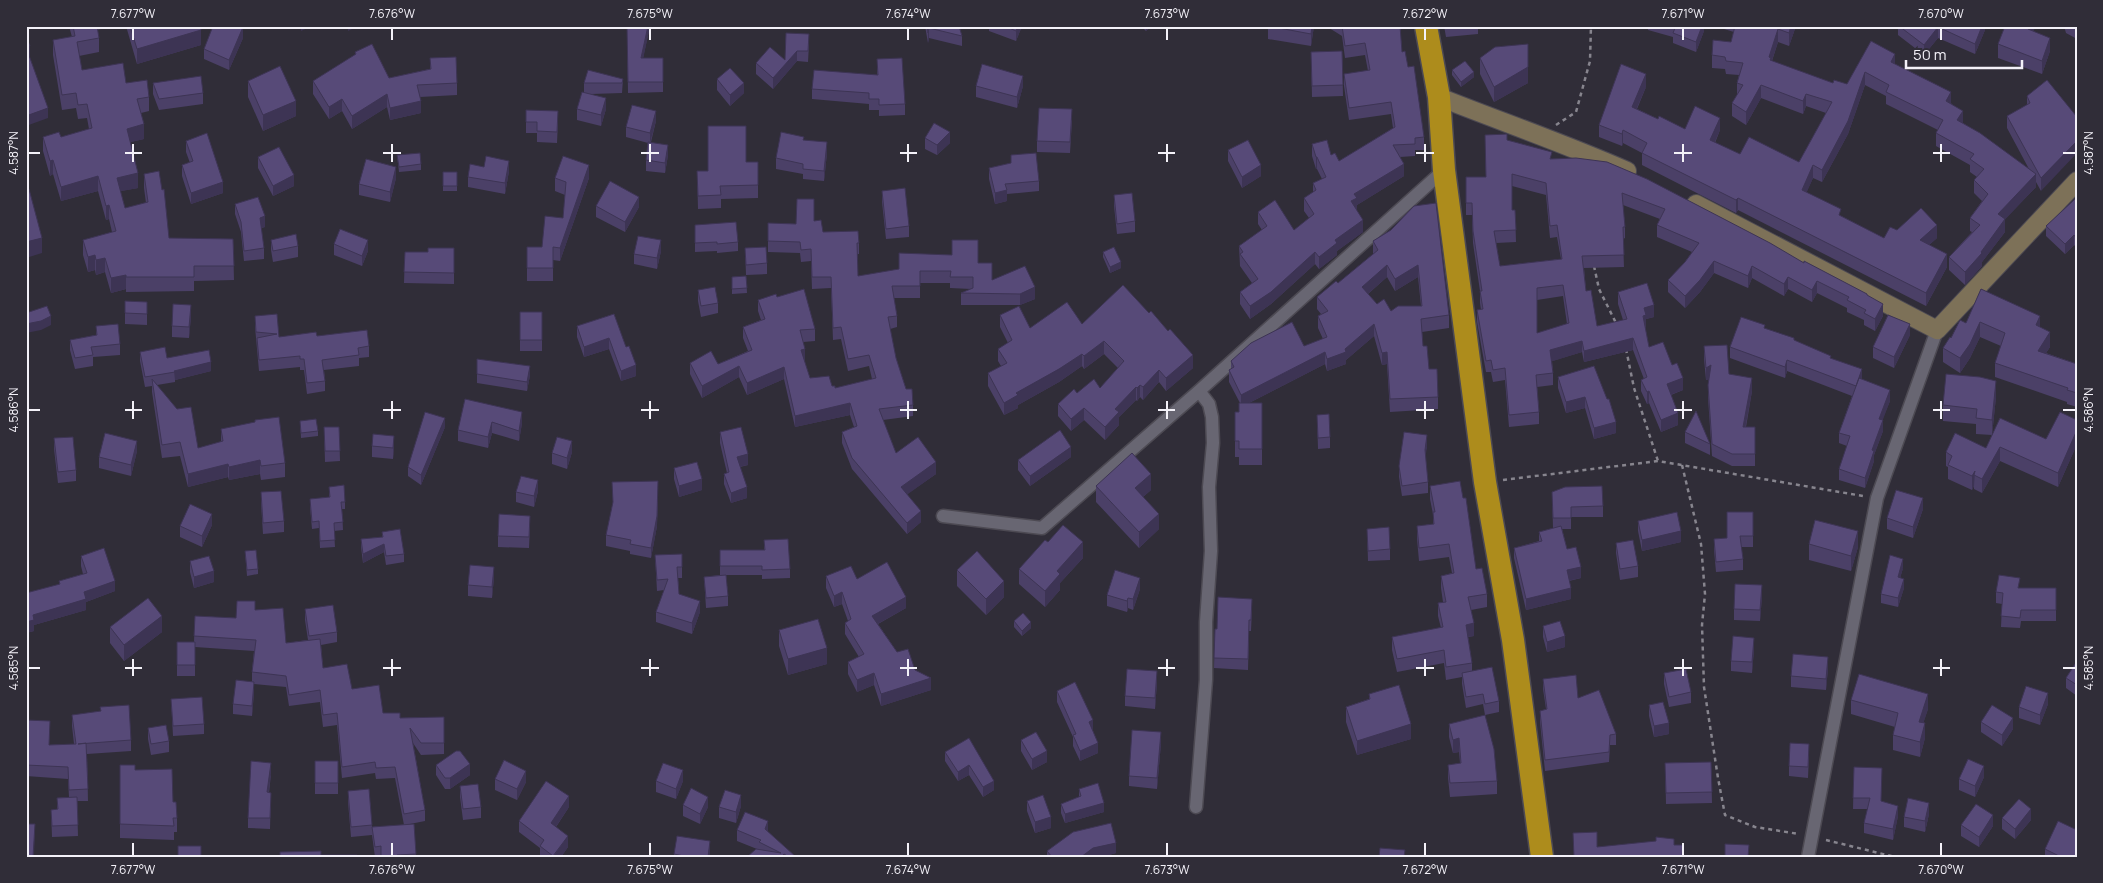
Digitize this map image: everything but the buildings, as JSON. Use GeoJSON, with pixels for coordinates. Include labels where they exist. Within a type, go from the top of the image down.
{"type":"FeatureCollection","features":[{"type":"Feature","properties":{"kind":"highway"},"geometry":{"type":"LineString","coordinates":[[1426,26],[1439,97],[1444,170],[1485,482],[1513,640],[1542,857]]}},
{"type":"Feature","properties":{"kind":"street"},"geometry":{"type":"LineString","coordinates":[[1439,97],[1580,150],[1643,178]]}},
{"type":"Feature","properties":{"kind":"street"},"geometry":{"type":"LineString","coordinates":[[943,516],[1042,528],[1199,391],[1444,170]]}},
{"type":"Feature","properties":{"kind":"street"},"geometry":{"type":"LineString","coordinates":[[1808,857],[1877,498],[1938,330],[2077,181]]}},
{"type":"Feature","properties":{"kind":"street"},"geometry":{"type":"LineString","coordinates":[[1678,195],[1938,330]]}},
{"type":"Feature","properties":{"kind":"street"},"geometry":{"type":"LineString","coordinates":[[1196,807],[1205,698],[1206,622],[1211,551],[1209,488],[1212,444],[1212,417],[1209,404],[1199,391]]}},
{"type":"Feature","properties":{"kind":"path"},"geometry":{"type":"LineString","coordinates":[[1540,136],[1576,112],[1590,61],[1592,26]]}},
{"type":"Feature","properties":{"kind":"path"},"geometry":{"type":"LineString","coordinates":[[1593,262],[1599,289],[1619,328]]}},
{"type":"Feature","properties":{"kind":"path"},"geometry":{"type":"LineString","coordinates":[[1625,344],[1634,388],[1658,461]]}},
{"type":"Feature","properties":{"kind":"path"},"geometry":{"type":"LineString","coordinates":[[1485,482],[1658,461],[1877,498]]}},
{"type":"Feature","properties":{"kind":"path"},"geometry":{"type":"LineString","coordinates":[[1682,465],[1701,544],[1705,594],[1702,625],[1704,687],[1725,815],[1755,827],[1813,837],[1895,857]]}}]}
